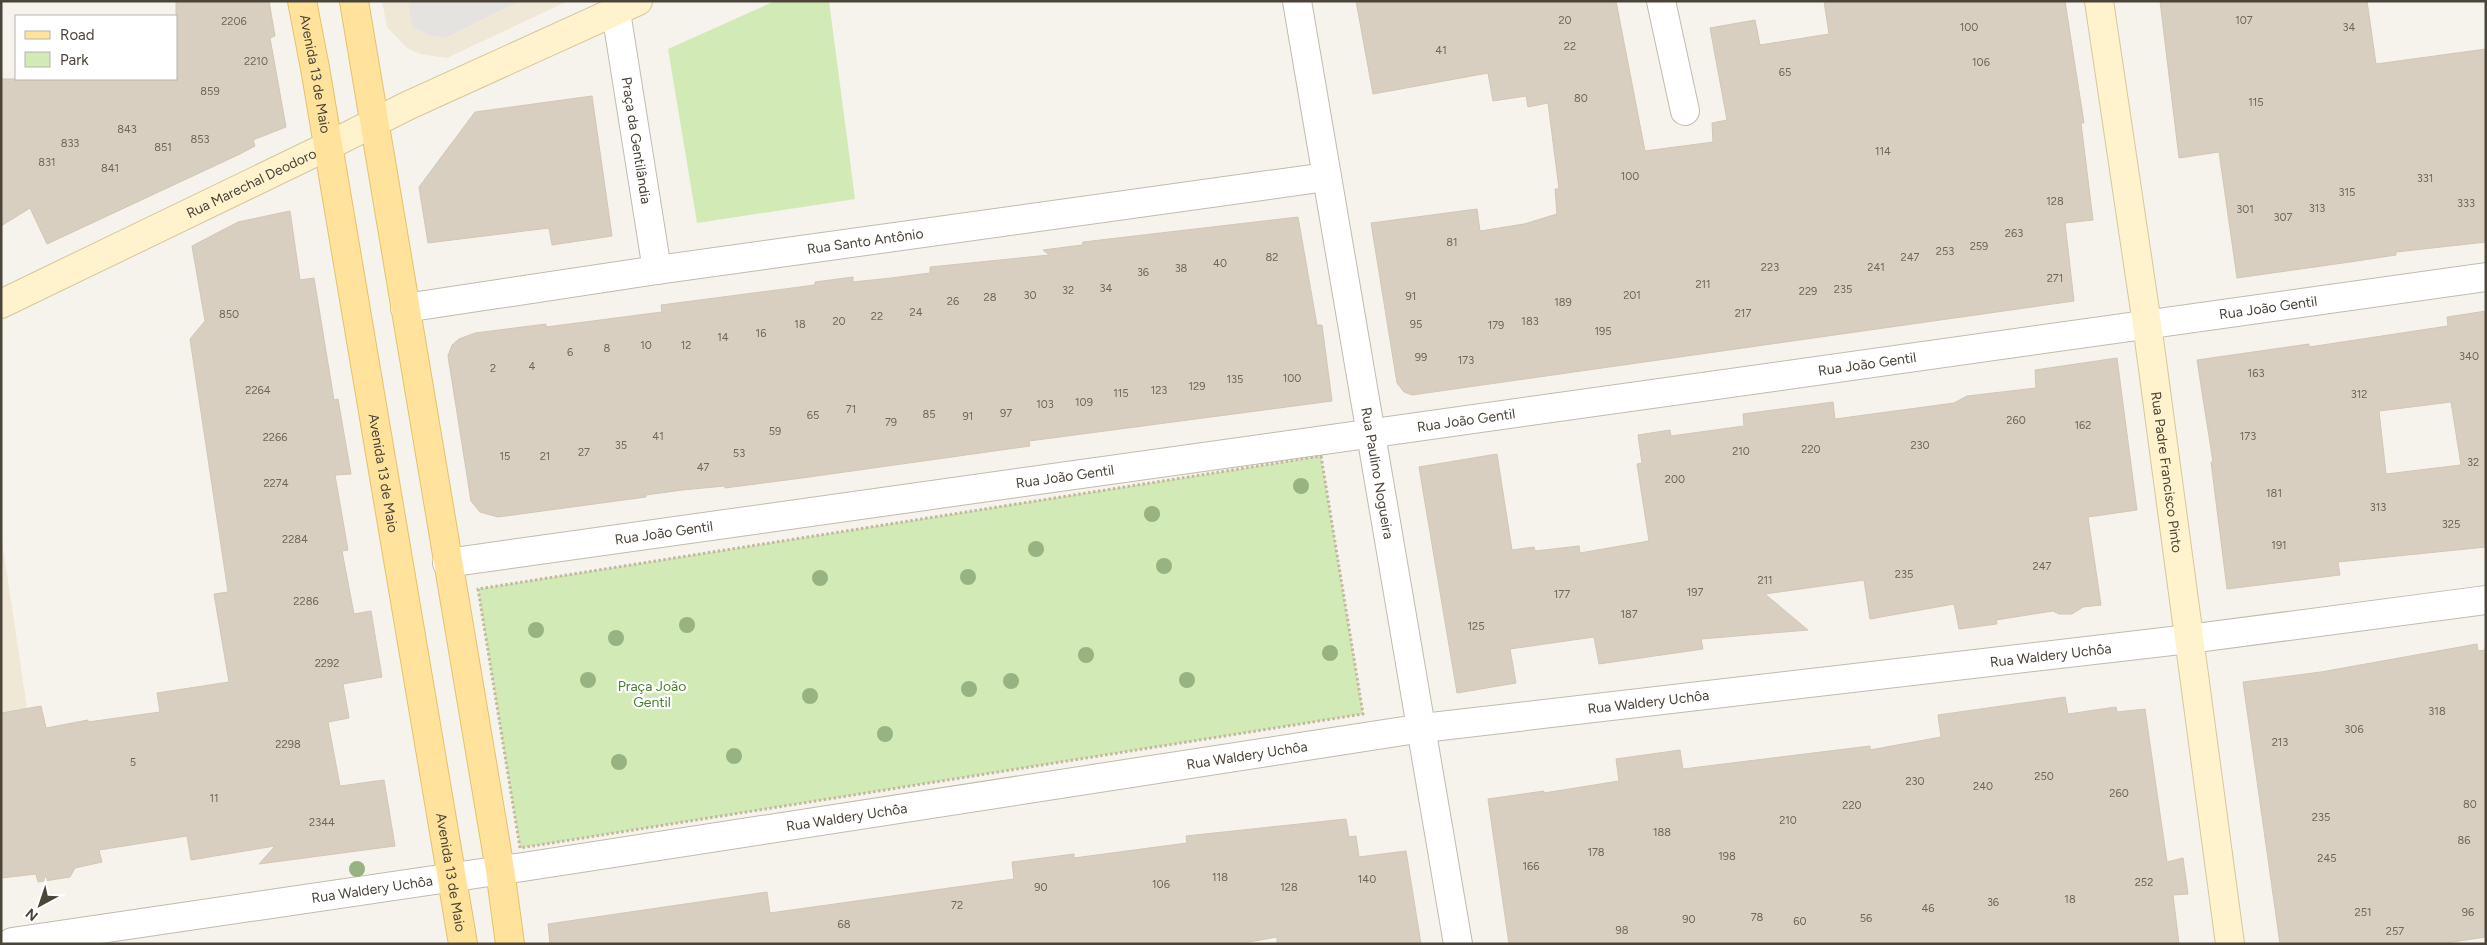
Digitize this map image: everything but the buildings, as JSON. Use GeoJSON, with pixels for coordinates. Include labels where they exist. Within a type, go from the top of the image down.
{"type":"FeatureCollection","features":[{"type":"Feature","properties":{"kind":"main road","name":"Avenida 13 de Maio"},"geometry":{"type":"LineString","coordinates":[[302,1],[463,944]]}},
{"type":"Feature","properties":{"kind":"main road"},"geometry":{"type":"LineString","coordinates":[[354,1],[500,870],[510,944]]}},
{"type":"Feature","properties":{"kind":"street","name":"Rua Paulino Nogueira"},"geometry":{"type":"LineString","coordinates":[[1297,1],[1370,435],[1423,728],[1458,944]]}},
{"type":"Feature","properties":{"kind":"street"},"geometry":{"type":"LineString","coordinates":[[1661,1],[1684,111]]}},
{"type":"Feature","properties":{"kind":"street","name":"Rua Padre Francisco Pinto"},"geometry":{"type":"LineString","coordinates":[[2098,1],[2147,324],[2230,944]]}},
{"type":"Feature","properties":{"kind":"street","name":"Rua Marechal Deodoro"},"geometry":{"type":"LineString","coordinates":[[1,304],[328,146],[375,121],[627,6]]}},
{"type":"Feature","properties":{"kind":"street","name":"Praça da Gentilândia"},"geometry":{"type":"LineString","coordinates":[[627,6],[657,270]]}},
{"type":"Feature","properties":{"kind":"street","name":"Rua Santo Antônio"},"geometry":{"type":"LineString","coordinates":[[405,308],[657,270],[1326,177]]}},
{"type":"Feature","properties":{"kind":"street","name":"Rua João Gentil"},"geometry":{"type":"LineString","coordinates":[[447,563],[1370,435],[2486,276]]}},
{"type":"Feature","properties":{"kind":"street","name":"Rua Waldery Uchôa"},"geometry":{"type":"LineString","coordinates":[[12,942],[500,870],[1423,728],[2189,639],[2486,600]]}},
{"type":"Feature","properties":{"kind":"path"},"geometry":{"type":"LineString","coordinates":[[1321,456],[1363,714],[520,848],[500,730],[478,589],[1321,456]]}},
{"type":"Feature","properties":{"kind":"shaded area"},"geometry":{"type":"Polygon","coordinates":[[[382,1],[568,1],[447,58],[420,54],[407,48],[387,27],[382,1]]]}},
{"type":"Feature","properties":{"kind":"shaded area"},"geometry":{"type":"Polygon","coordinates":[[[408,1],[519,1],[445,38],[428,35],[412,26],[408,1]]]}},
{"type":"Feature","properties":{"kind":"shaded area"},"geometry":{"type":"Polygon","coordinates":[[[1,534],[27,708],[1,712],[1,534]]]}},
{"type":"Feature","properties":{"kind":"green space"},"geometry":{"type":"Polygon","coordinates":[[[775,1],[829,1],[855,199],[697,223],[668,49],[775,1]]]}},
{"type":"Feature","properties":{"kind":"green space","name":"Praça João Gentil"},"geometry":{"type":"Polygon","coordinates":[[[1321,456],[1363,714],[520,848],[478,589],[1321,456]]]}}]}
